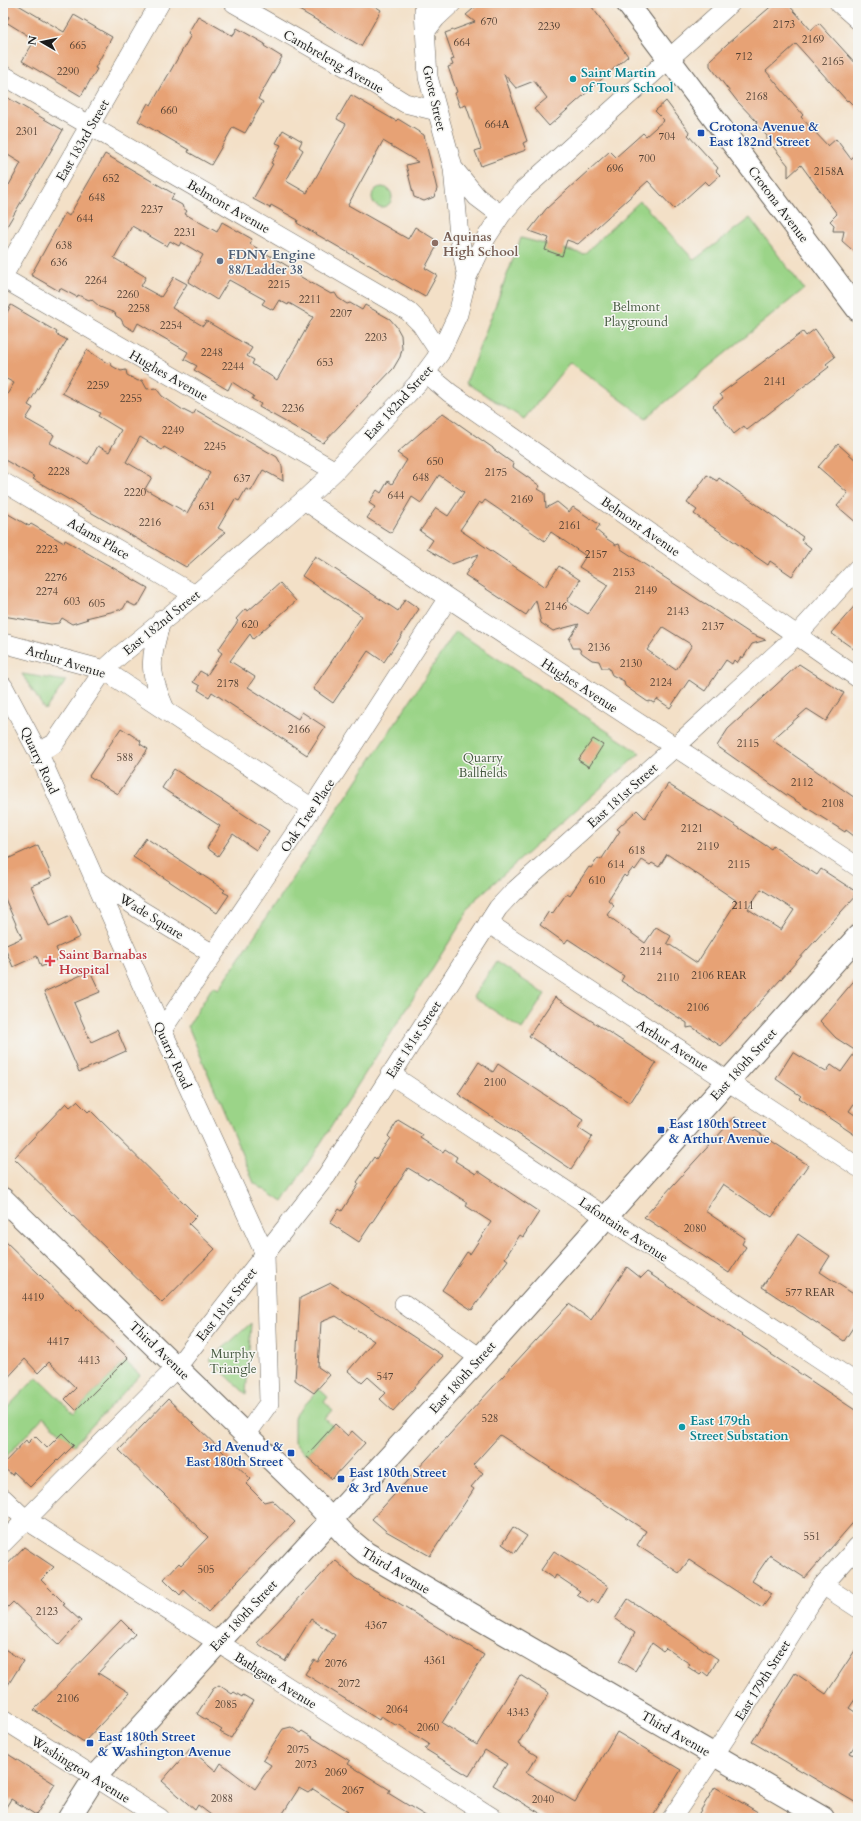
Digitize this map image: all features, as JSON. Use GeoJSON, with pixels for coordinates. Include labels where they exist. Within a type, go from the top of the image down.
{"type":"FeatureCollection","features":[{"type":"Feature","properties":{"kind":"main road","name":"Crotona Avenue"},"geometry":{"type":"LineString","coordinates":[[627,3],[858,310]]}},
{"type":"Feature","properties":{"kind":"main road","name":"East 180th Street"},"geometry":{"type":"LineString","coordinates":[[69,1818],[95,1777],[217,1643],[333,1520],[480,1358],[858,936]]}},
{"type":"Feature","properties":{"kind":"main road","name":"Third Avenue"},"geometry":{"type":"LineString","coordinates":[[3,1199],[177,1367],[333,1520],[357,1546],[390,1568],[823,1818]]}},
{"type":"Feature","properties":{"kind":"street","name":"East 183rd Street"},"geometry":{"type":"LineString","coordinates":[[3,277],[160,3]]}},
{"type":"Feature","properties":{"kind":"street","name":"Cambreleng Avenue"},"geometry":{"type":"LineString","coordinates":[[234,3],[353,71],[405,103],[437,111]]}},
{"type":"Feature","properties":{"kind":"street","name":"Grote Street"},"geometry":{"type":"LineString","coordinates":[[425,3],[428,77],[453,168],[459,236],[467,277]]}},
{"type":"Feature","properties":{"kind":"street"},"geometry":{"type":"LineString","coordinates":[[425,32],[436,18],[452,3]]}},
{"type":"Feature","properties":{"kind":"street","name":"East 182nd Street"},"geometry":{"type":"LineString","coordinates":[[38,752],[54,744],[104,670],[162,619],[195,595],[304,500],[335,471],[426,373],[440,353],[458,314],[467,277],[486,238],[501,215],[522,190],[731,3]]}},
{"type":"Feature","properties":{"kind":"street"},"geometry":{"type":"LineString","coordinates":[[839,3],[858,20]]}},
{"type":"Feature","properties":{"kind":"street","name":"Belmont Avenue"},"geometry":{"type":"LineString","coordinates":[[3,75],[408,311],[421,324],[440,353]]}},
{"type":"Feature","properties":{"kind":"street","name":"Grote Street"},"geometry":{"type":"LineString","coordinates":[[453,168],[477,197],[501,215]]}},
{"type":"Feature","properties":{"kind":"street","name":"Hughes Avenue"},"geometry":{"type":"LineString","coordinates":[[3,277],[335,471]]}},
{"type":"Feature","properties":{"kind":"street","name":"Belmont Avenue"},"geometry":{"type":"LineString","coordinates":[[426,373],[450,394],[858,678]]}},
{"type":"Feature","properties":{"kind":"street","name":"Adams Place"},"geometry":{"type":"LineString","coordinates":[[3,482],[195,595]]}},
{"type":"Feature","properties":{"kind":"street","name":"Hughes Avenue"},"geometry":{"type":"LineString","coordinates":[[304,500],[448,598],[858,867]]}},
{"type":"Feature","properties":{"kind":"street","name":"East 181st Street"},"geometry":{"type":"LineString","coordinates":[[3,1543],[177,1367],[327,1174],[488,923],[512,893],[676,747],[797,635],[858,568]]}},
{"type":"Feature","properties":{"kind":"street","name":"Oak Tree Place"},"geometry":{"type":"LineString","coordinates":[[162,1030],[312,808],[448,598]]}},
{"type":"Feature","properties":{"kind":"street"},"geometry":{"type":"LineString","coordinates":[[162,619],[152,654],[152,671],[155,687],[166,711]]}},
{"type":"Feature","properties":{"kind":"street","name":"Arthur Avenue"},"geometry":{"type":"LineString","coordinates":[[3,643],[104,670],[312,808]]}},
{"type":"Feature","properties":{"kind":"street","name":"Quarry Road"},"geometry":{"type":"LineString","coordinates":[[3,686],[38,752],[92,876],[265,1254],[269,1403],[246,1435]]}},
{"type":"Feature","properties":{"kind":"street","name":"Wade Square"},"geometry":{"type":"LineString","coordinates":[[92,876],[139,909],[213,954]]}},
{"type":"Feature","properties":{"kind":"street","name":"Arthur Avenue"},"geometry":{"type":"LineString","coordinates":[[488,923],[858,1167]]}},
{"type":"Feature","properties":{"kind":"street","name":"Lafontaine Avenue"},"geometry":{"type":"LineString","coordinates":[[390,1074],[858,1384]]}},
{"type":"Feature","properties":{"kind":"street"},"geometry":{"type":"LineString","coordinates":[[404,1304],[480,1358]]}},
{"type":"Feature","properties":{"kind":"street","name":"Bathgate Avenue"},"geometry":{"type":"LineString","coordinates":[[3,1498],[25,1520],[493,1818]]}},
{"type":"Feature","properties":{"kind":"street","name":"East 179th Street"},"geometry":{"type":"LineString","coordinates":[[672,1818],[823,1585],[858,1546]]}},
{"type":"Feature","properties":{"kind":"street"},"geometry":{"type":"LineString","coordinates":[[823,1585],[858,1608]]}},
{"type":"Feature","properties":{"kind":"street","name":"Washington Avenue"},"geometry":{"type":"LineString","coordinates":[[3,1719],[160,1818]]}},
{"type":"Feature","properties":{"kind":"green space"},"geometry":{"type":"Polygon","coordinates":[[[382,187],[389,190],[392,197],[389,204],[382,207],[375,204],[372,197],[375,190],[382,187]]]}},
{"type":"Feature","properties":{"kind":"green space","name":"Belmont Playground"},"geometry":{"type":"Polygon","coordinates":[[[640,201],[694,260],[750,218],[804,289],[646,418],[570,362],[524,419],[466,383],[521,238],[584,254],[640,201]]]}},
{"type":"Feature","properties":{"kind":"green space","name":"Quarry Ballfields"},"geometry":{"type":"Polygon","coordinates":[[[456,631],[640,753],[478,897],[283,1202],[254,1183],[188,1026],[213,986],[219,989],[456,631]]]}},
{"type":"Feature","properties":{"kind":"green space"},"geometry":{"type":"Polygon","coordinates":[[[22,674],[66,681],[45,710],[22,674]]]}},
{"type":"Feature","properties":{"kind":"green space"},"geometry":{"type":"Polygon","coordinates":[[[496,962],[545,994],[522,1029],[473,997],[496,962]]]}},
{"type":"Feature","properties":{"kind":"green space","name":"Murphy Triangle"},"geometry":{"type":"Polygon","coordinates":[[[251,1323],[246,1394],[210,1360],[251,1323]]]}},
{"type":"Feature","properties":{"kind":"green space"},"geometry":{"type":"Polygon","coordinates":[[[125,1361],[140,1375],[74,1445],[43,1417],[3,1460],[3,1412],[37,1377],[74,1413],[125,1361]]]}},
{"type":"Feature","properties":{"kind":"green space"},"geometry":{"type":"Polygon","coordinates":[[[319,1389],[328,1397],[324,1402],[333,1410],[325,1419],[333,1426],[307,1455],[294,1443],[294,1417],[319,1389]]]}},
{"type":"Feature","properties":{"kind":"building"},"geometry":{"type":"Polygon","coordinates":[[[3,3],[15,3],[64,32],[74,15],[112,37],[95,68],[97,69],[81,96],[22,61],[35,40],[6,22],[9,17],[3,14],[3,3]]]}},
{"type":"Feature","properties":{"kind":"building"},"geometry":{"type":"Polygon","coordinates":[[[287,3],[370,3],[381,10],[361,46],[287,3]]]}},
{"type":"Feature","properties":{"kind":"building"},"geometry":{"type":"Polygon","coordinates":[[[480,3],[589,3],[628,56],[549,126],[534,109],[547,98],[534,81],[516,88],[504,74],[527,141],[523,143],[526,150],[481,166],[475,151],[481,149],[466,105],[460,107],[455,93],[457,92],[448,67],[453,65],[451,60],[454,59],[445,33],[475,22],[466,15],[480,3]]]}},
{"type":"Feature","properties":{"kind":"building"},"geometry":{"type":"Polygon","coordinates":[[[775,3],[787,3],[811,30],[819,23],[858,66],[858,110],[848,100],[847,101],[796,44],[766,71],[803,115],[801,117],[828,146],[836,139],[851,159],[858,151],[858,255],[842,241],[844,231],[833,231],[834,225],[830,221],[837,214],[801,165],[788,177],[788,165],[770,143],[767,142],[767,136],[756,124],[757,122],[737,101],[710,66],[710,60],[775,3]]]}},
{"type":"Feature","properties":{"kind":"building"},"geometry":{"type":"Polygon","coordinates":[[[198,16],[233,36],[237,28],[265,44],[264,46],[282,57],[258,99],[263,102],[245,133],[233,127],[211,165],[188,152],[189,150],[138,121],[148,103],[151,105],[191,35],[188,33],[198,16]]]}},
{"type":"Feature","properties":{"kind":"building"},"geometry":{"type":"Polygon","coordinates":[[[3,95],[63,130],[3,233],[3,182],[9,185],[21,163],[3,152],[3,95]]]}},
{"type":"Feature","properties":{"kind":"building"},"geometry":{"type":"Polygon","coordinates":[[[351,95],[396,121],[398,119],[424,135],[437,189],[434,197],[424,201],[414,197],[406,165],[418,162],[383,141],[348,205],[408,239],[415,227],[439,242],[425,268],[437,275],[425,297],[297,223],[298,220],[271,205],[270,208],[253,199],[273,164],[271,163],[281,145],[276,143],[283,130],[302,141],[299,147],[303,150],[286,181],[307,193],[346,124],[337,119],[351,95]]]}},
{"type":"Feature","properties":{"kind":"building"},"geometry":{"type":"Polygon","coordinates":[[[666,101],[690,133],[688,135],[718,168],[716,171],[720,175],[709,185],[705,181],[674,209],[648,181],[578,244],[567,240],[562,256],[545,250],[549,238],[529,231],[546,209],[610,151],[616,157],[643,133],[646,136],[664,120],[655,111],[666,101]]]}},
{"type":"Feature","properties":{"kind":"building"},"geometry":{"type":"Polygon","coordinates":[[[105,154],[174,194],[171,199],[182,205],[187,211],[185,214],[217,232],[222,222],[252,239],[250,244],[296,271],[294,273],[331,294],[335,293],[338,298],[347,304],[350,303],[362,310],[365,305],[390,319],[401,335],[402,349],[400,357],[393,369],[323,443],[259,407],[261,404],[252,399],[254,396],[232,382],[228,390],[194,370],[197,366],[184,359],[188,352],[138,323],[134,331],[124,325],[115,313],[100,307],[91,299],[89,300],[78,295],[77,297],[60,288],[59,291],[31,275],[65,213],[69,216],[105,154]],[[132,226],[114,258],[146,277],[141,286],[161,297],[174,277],[187,284],[172,308],[203,326],[206,321],[252,348],[247,356],[254,360],[252,364],[277,380],[313,317],[289,303],[288,305],[279,300],[273,310],[262,304],[265,300],[229,280],[217,300],[188,282],[203,255],[181,242],[179,246],[170,241],[167,246],[132,226]]]}},
{"type":"Feature","properties":{"kind":"building"},"geometry":{"type":"Polygon","coordinates":[[[11,305],[57,332],[56,334],[67,340],[28,405],[33,408],[26,419],[54,435],[50,443],[88,464],[98,446],[109,452],[121,430],[98,416],[100,413],[62,393],[87,350],[107,363],[110,362],[112,366],[121,371],[126,370],[127,375],[138,381],[142,380],[147,389],[156,388],[162,396],[183,410],[193,415],[196,410],[277,457],[282,466],[283,481],[263,470],[251,491],[246,489],[239,501],[235,499],[218,528],[225,532],[186,567],[33,479],[35,477],[3,459],[3,401],[14,383],[3,377],[3,320],[11,305]],[[140,437],[126,462],[152,477],[145,489],[187,513],[210,473],[164,447],[162,450],[140,437]]]}},
{"type":"Feature","properties":{"kind":"building"},"geometry":{"type":"Polygon","coordinates":[[[815,329],[835,357],[826,364],[829,367],[747,430],[744,426],[734,434],[713,406],[723,398],[720,394],[803,332],[806,336],[815,329]]]}},
{"type":"Feature","properties":{"kind":"building"},"geometry":{"type":"Polygon","coordinates":[[[443,413],[493,448],[514,464],[513,467],[540,486],[538,489],[545,493],[546,508],[557,502],[569,512],[573,507],[600,525],[596,530],[616,545],[619,544],[621,549],[751,634],[766,640],[752,644],[743,658],[741,657],[737,663],[734,660],[732,664],[726,660],[705,691],[689,680],[670,708],[657,699],[654,703],[650,701],[648,702],[625,686],[624,681],[612,675],[609,668],[602,668],[599,661],[592,660],[582,653],[579,648],[573,648],[569,639],[579,624],[553,631],[541,623],[536,600],[526,615],[465,575],[479,554],[452,564],[427,549],[433,540],[420,531],[436,508],[448,516],[464,492],[439,475],[421,503],[412,497],[391,533],[367,518],[375,507],[369,503],[377,490],[381,493],[388,481],[392,484],[407,460],[397,453],[443,413]],[[485,500],[482,504],[479,502],[460,530],[545,587],[559,566],[580,580],[567,601],[588,614],[608,585],[579,567],[586,556],[551,532],[545,541],[485,500]],[[663,627],[647,650],[676,670],[692,645],[663,627]]]}},
{"type":"Feature","properties":{"kind":"building"},"geometry":{"type":"Polygon","coordinates":[[[838,444],[858,462],[858,524],[837,506],[848,493],[818,467],[838,444]]]}},
{"type":"Feature","properties":{"kind":"building"},"geometry":{"type":"Polygon","coordinates":[[[707,475],[717,481],[719,478],[803,537],[801,540],[811,548],[792,576],[770,561],[768,565],[694,514],[697,510],[687,503],[707,475]]]}},
{"type":"Feature","properties":{"kind":"building"},"geometry":{"type":"Polygon","coordinates":[[[3,511],[29,526],[31,524],[64,543],[65,540],[148,588],[139,604],[135,606],[127,602],[123,609],[86,618],[88,619],[72,624],[62,618],[59,623],[51,624],[3,616],[3,511]]]}},
{"type":"Feature","properties":{"kind":"building"},"geometry":{"type":"Polygon","coordinates":[[[315,556],[398,611],[405,599],[419,609],[384,662],[368,651],[333,703],[313,689],[362,616],[302,576],[315,556]]]}},
{"type":"Feature","properties":{"kind":"building"},"geometry":{"type":"Polygon","coordinates":[[[280,583],[296,601],[253,639],[250,634],[230,661],[255,677],[248,687],[298,719],[302,712],[325,727],[307,755],[212,692],[209,697],[198,690],[200,686],[193,682],[200,671],[207,675],[222,653],[218,650],[238,621],[236,619],[245,609],[248,611],[280,583]]]}},
{"type":"Feature","properties":{"kind":"building"},"geometry":{"type":"Polygon","coordinates":[[[858,602],[858,652],[831,633],[858,602]]]}},
{"type":"Feature","properties":{"kind":"building"},"geometry":{"type":"Polygon","coordinates":[[[799,664],[844,693],[826,721],[807,709],[772,740],[858,800],[858,839],[846,830],[845,832],[785,794],[717,746],[728,729],[799,664]]]}},
{"type":"Feature","properties":{"kind":"building"},"geometry":{"type":"Polygon","coordinates":[[[121,728],[141,741],[140,744],[148,749],[118,794],[89,776],[121,728]]]}},
{"type":"Feature","properties":{"kind":"building"},"geometry":{"type":"Polygon","coordinates":[[[593,739],[603,745],[589,767],[578,760],[593,739]]]}},
{"type":"Feature","properties":{"kind":"building"},"geometry":{"type":"Polygon","coordinates":[[[174,769],[269,831],[256,850],[233,834],[218,856],[207,848],[220,826],[162,788],[174,769]]]}},
{"type":"Feature","properties":{"kind":"building"},"geometry":{"type":"Polygon","coordinates":[[[668,784],[710,811],[712,810],[771,849],[773,846],[817,875],[821,869],[858,893],[721,1046],[692,1027],[687,1028],[687,1023],[621,981],[624,976],[568,939],[565,943],[540,925],[549,911],[552,914],[567,893],[570,895],[589,867],[591,868],[598,858],[601,860],[620,831],[617,829],[637,810],[645,818],[668,784]],[[667,854],[659,867],[652,863],[650,865],[642,860],[635,870],[633,868],[626,877],[624,875],[608,900],[614,905],[607,915],[645,943],[656,927],[671,936],[667,943],[697,963],[737,901],[667,854]],[[761,889],[748,909],[781,930],[794,910],[761,889]]]}},
{"type":"Feature","properties":{"kind":"building"},"geometry":{"type":"Polygon","coordinates":[[[146,838],[225,890],[223,892],[229,895],[217,913],[133,857],[146,838]]]}},
{"type":"Feature","properties":{"kind":"building"},"geometry":{"type":"Polygon","coordinates":[[[38,845],[52,877],[31,886],[49,926],[70,916],[80,937],[56,948],[60,958],[41,967],[37,956],[13,967],[4,946],[22,938],[3,894],[3,861],[38,845]]]}},
{"type":"Feature","properties":{"kind":"building"},"geometry":{"type":"Polygon","coordinates":[[[90,971],[100,992],[74,1003],[91,1042],[117,1030],[126,1051],[79,1072],[44,992],[90,971]]]}},
{"type":"Feature","properties":{"kind":"building"},"geometry":{"type":"Polygon","coordinates":[[[858,976],[858,1098],[849,1111],[858,1117],[858,1137],[799,1098],[801,1096],[776,1079],[793,1052],[826,1072],[831,1065],[841,1072],[856,1051],[836,1038],[820,1021],[858,976]]]}},
{"type":"Feature","properties":{"kind":"building"},"geometry":{"type":"Polygon","coordinates":[[[555,997],[656,1063],[630,1103],[529,1036],[555,997]]]}},
{"type":"Feature","properties":{"kind":"building"},"geometry":{"type":"Polygon","coordinates":[[[479,1062],[493,1072],[498,1064],[583,1120],[578,1128],[592,1137],[571,1169],[458,1094],[479,1062]]]}},
{"type":"Feature","properties":{"kind":"building"},"geometry":{"type":"Polygon","coordinates":[[[77,1101],[88,1112],[90,1110],[197,1216],[189,1224],[215,1249],[162,1303],[14,1158],[66,1103],[70,1107],[77,1101]]]}},
{"type":"Feature","properties":{"kind":"building"},"geometry":{"type":"Polygon","coordinates":[[[735,1117],[808,1165],[772,1217],[723,1184],[705,1211],[745,1238],[742,1244],[746,1247],[729,1273],[644,1217],[735,1117]]]}},
{"type":"Feature","properties":{"kind":"building"},"geometry":{"type":"Polygon","coordinates":[[[398,1120],[423,1135],[421,1138],[443,1152],[445,1149],[457,1157],[455,1161],[476,1174],[478,1171],[539,1212],[523,1237],[520,1235],[505,1258],[508,1260],[472,1310],[442,1290],[467,1252],[470,1254],[491,1222],[466,1206],[468,1203],[429,1178],[428,1180],[408,1168],[359,1242],[330,1223],[339,1209],[342,1211],[359,1184],[357,1182],[374,1157],[376,1159],[390,1138],[388,1136],[398,1120]]]}},
{"type":"Feature","properties":{"kind":"building"},"geometry":{"type":"Polygon","coordinates":[[[798,1234],[830,1256],[820,1272],[858,1297],[858,1320],[844,1341],[762,1287],[798,1234]]]}},
{"type":"Feature","properties":{"kind":"building"},"geometry":{"type":"Polygon","coordinates":[[[3,1239],[128,1358],[76,1410],[65,1399],[76,1388],[49,1362],[38,1373],[25,1359],[3,1383],[3,1239]]]}},
{"type":"Feature","properties":{"kind":"building","name":"East 179th Street Substation"},"geometry":{"type":"Polygon","coordinates":[[[627,1267],[641,1278],[647,1272],[858,1412],[858,1517],[805,1578],[770,1555],[752,1581],[772,1594],[762,1608],[689,1560],[679,1573],[637,1545],[646,1531],[500,1435],[473,1465],[483,1473],[471,1487],[474,1489],[430,1556],[386,1531],[372,1519],[569,1304],[591,1320],[627,1267]]]}},
{"type":"Feature","properties":{"kind":"building"},"geometry":{"type":"Polygon","coordinates":[[[331,1283],[443,1356],[393,1411],[380,1399],[386,1393],[368,1377],[362,1383],[348,1371],[374,1341],[336,1316],[321,1322],[318,1367],[330,1375],[314,1393],[295,1380],[300,1298],[331,1283]]]}},
{"type":"Feature","properties":{"kind":"building"},"geometry":{"type":"Polygon","coordinates":[[[168,1399],[251,1479],[246,1484],[264,1502],[272,1500],[295,1522],[208,1612],[184,1590],[180,1595],[164,1579],[179,1563],[181,1565],[208,1537],[119,1450],[168,1399]]]}},
{"type":"Feature","properties":{"kind":"building"},"geometry":{"type":"Polygon","coordinates":[[[335,1424],[348,1436],[352,1431],[365,1443],[332,1479],[306,1456],[335,1424]]]}},
{"type":"Feature","properties":{"kind":"building"},"geometry":{"type":"Polygon","coordinates":[[[62,1433],[74,1445],[30,1487],[14,1472],[12,1475],[3,1467],[3,1464],[26,1440],[28,1443],[35,1436],[47,1448],[62,1433]]]}},
{"type":"Feature","properties":{"kind":"building"},"geometry":{"type":"Polygon","coordinates":[[[513,1527],[527,1536],[515,1553],[502,1544],[513,1527]]]}},
{"type":"Feature","properties":{"kind":"building"},"geometry":{"type":"Polygon","coordinates":[[[24,1547],[54,1567],[41,1580],[65,1604],[63,1605],[81,1621],[59,1645],[13,1602],[3,1612],[3,1569],[24,1547]]]}},
{"type":"Feature","properties":{"kind":"building"},"geometry":{"type":"Polygon","coordinates":[[[554,1551],[608,1586],[598,1603],[592,1599],[590,1603],[577,1594],[580,1591],[556,1575],[554,1579],[541,1570],[554,1551]]]}},
{"type":"Feature","properties":{"kind":"building"},"geometry":{"type":"Polygon","coordinates":[[[335,1560],[355,1578],[484,1655],[442,1723],[477,1745],[520,1675],[549,1693],[518,1744],[537,1756],[526,1773],[575,1802],[617,1732],[681,1770],[652,1818],[548,1818],[493,1785],[507,1764],[485,1750],[469,1776],[425,1749],[429,1744],[398,1724],[397,1726],[381,1716],[379,1720],[305,1674],[314,1660],[318,1662],[335,1635],[311,1619],[285,1661],[257,1643],[335,1560]]]}},
{"type":"Feature","properties":{"kind":"building"},"geometry":{"type":"Polygon","coordinates":[[[628,1599],[718,1659],[708,1676],[703,1672],[700,1675],[688,1667],[690,1664],[666,1648],[663,1651],[652,1643],[635,1671],[619,1661],[635,1633],[615,1619],[628,1599]]]}},
{"type":"Feature","properties":{"kind":"building"},"geometry":{"type":"Polygon","coordinates":[[[121,1620],[135,1634],[98,1673],[130,1693],[84,1742],[34,1710],[121,1620]]]}},
{"type":"Feature","properties":{"kind":"building"},"geometry":{"type":"Polygon","coordinates":[[[858,1646],[858,1695],[849,1708],[858,1714],[858,1740],[850,1753],[858,1757],[858,1804],[752,1742],[795,1673],[826,1694],[858,1646]]]}},
{"type":"Feature","properties":{"kind":"building"},"geometry":{"type":"Polygon","coordinates":[[[3,1648],[23,1661],[3,1693],[3,1648]]]}},
{"type":"Feature","properties":{"kind":"building"},"geometry":{"type":"Polygon","coordinates":[[[219,1685],[232,1694],[234,1692],[242,1697],[243,1695],[253,1701],[231,1738],[220,1732],[222,1730],[197,1714],[213,1689],[219,1685]]]}},
{"type":"Feature","properties":{"kind":"building"},"geometry":{"type":"Polygon","coordinates":[[[291,1727],[300,1733],[302,1731],[350,1761],[348,1764],[390,1790],[388,1793],[429,1818],[343,1818],[348,1811],[313,1789],[308,1793],[299,1788],[280,1818],[215,1818],[198,1805],[195,1810],[162,1781],[190,1749],[216,1771],[221,1763],[255,1789],[271,1765],[263,1760],[283,1729],[291,1727]]]}},
{"type":"Feature","properties":{"kind":"building"},"geometry":{"type":"Polygon","coordinates":[[[3,1751],[55,1784],[36,1815],[11,1799],[3,1812],[3,1751]]]}},
{"type":"Feature","properties":{"kind":"building"},"geometry":{"type":"Polygon","coordinates":[[[715,1787],[768,1818],[696,1818],[715,1787]]]}},
{"type":"Feature","properties":{"kind":"place","name":"Saint Martin of Tours School"},"geometry":{"type":"Point","coordinates":[573,79]}},
{"type":"Feature","properties":{"kind":"place","name":"Crotona Avenue & East 182nd Street"},"geometry":{"type":"Point","coordinates":[701,133]}},
{"type":"Feature","properties":{"kind":"place","name":"Aquinas High School"},"geometry":{"type":"Point","coordinates":[435,243]}},
{"type":"Feature","properties":{"kind":"place","name":"FDNY Engine 88/Ladder 38"},"geometry":{"type":"Point","coordinates":[220,261]}},
{"type":"Feature","properties":{"kind":"place","name":"Saint Barnabas Hospital"},"geometry":{"type":"Point","coordinates":[50,961]}},
{"type":"Feature","properties":{"kind":"place","name":"East 180th Street & Arthur Avenue"},"geometry":{"type":"Point","coordinates":[661,1130]}},
{"type":"Feature","properties":{"kind":"place","name":"East 179th Street Substation"},"geometry":{"type":"Point","coordinates":[682,1427]}},
{"type":"Feature","properties":{"kind":"place","name":"3rd Avenud & East 180th Street"},"geometry":{"type":"Point","coordinates":[291,1453]}},
{"type":"Feature","properties":{"kind":"place","name":"East 180th Street & 3rd Avenue"},"geometry":{"type":"Point","coordinates":[341,1479]}},
{"type":"Feature","properties":{"kind":"place","name":"East 180th Street & Washington Avenue"},"geometry":{"type":"Point","coordinates":[90,1743]}}]}
